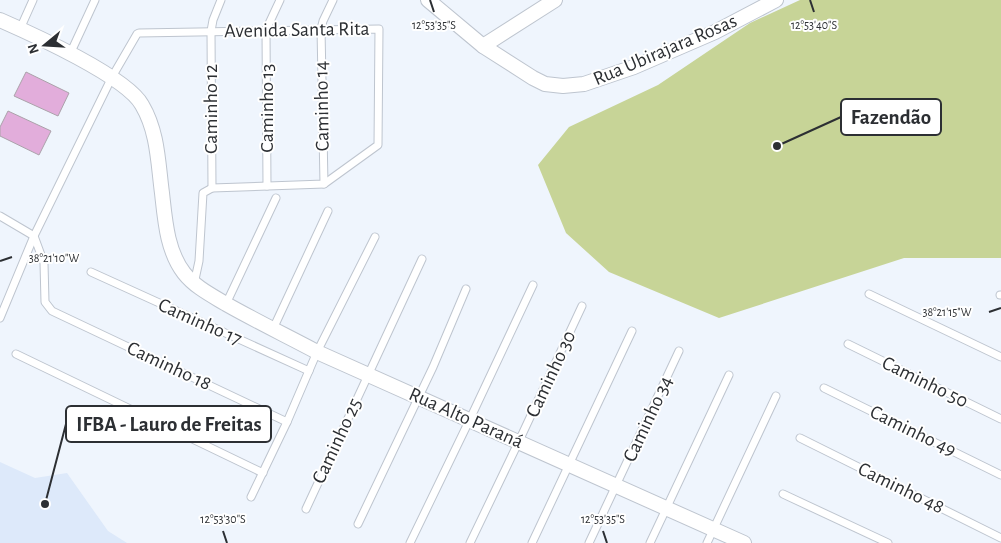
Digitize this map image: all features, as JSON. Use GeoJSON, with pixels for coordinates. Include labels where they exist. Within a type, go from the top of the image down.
{"type":"FeatureCollection","features":[{"type":"Feature","properties":{"kind":"street","name":"Rua Ubirajara Rosas"},"geometry":{"type":"LineString","coordinates":[[428,0],[483,46],[533,78],[545,84],[563,86],[584,84],[634,66],[715,32],[776,0]]}},
{"type":"Feature","properties":{"kind":"street"},"geometry":{"type":"LineString","coordinates":[[483,46],[555,0]]}},
{"type":"Feature","properties":{"kind":"street"},"geometry":{"type":"LineString","coordinates":[[0,20],[112,77],[133,93],[142,104],[156,140],[170,246],[183,272],[193,284]]}},
{"type":"Feature","properties":{"kind":"street","name":"Rua Alto Paraná"},"geometry":{"type":"LineString","coordinates":[[193,284],[226,304],[318,352],[744,543]]}},
{"type":"Feature","properties":{"kind":"lane"},"geometry":{"type":"LineString","coordinates":[[20,29],[33,0]]}},
{"type":"Feature","properties":{"kind":"lane"},"geometry":{"type":"LineString","coordinates":[[70,54],[95,0]]}},
{"type":"Feature","properties":{"kind":"lane","name":"Caminho 12"},"geometry":{"type":"LineString","coordinates":[[212,188],[211,31],[221,0]]}},
{"type":"Feature","properties":{"kind":"lane"},"geometry":{"type":"LineString","coordinates":[[266,30],[280,0]]}},
{"type":"Feature","properties":{"kind":"lane"},"geometry":{"type":"LineString","coordinates":[[321,29],[334,0]]}},
{"type":"Feature","properties":{"kind":"lane","name":"Caminho 14"},"geometry":{"type":"LineString","coordinates":[[321,29],[324,184]]}},
{"type":"Feature","properties":{"kind":"lane","name":"Avenida Santa Rita"},"geometry":{"type":"LineString","coordinates":[[112,77],[133,38],[139,33],[379,29],[378,145],[324,184]]}},
{"type":"Feature","properties":{"kind":"lane","name":"Caminho 13"},"geometry":{"type":"LineString","coordinates":[[266,30],[267,186]]}},
{"type":"Feature","properties":{"kind":"lane"},"geometry":{"type":"LineString","coordinates":[[0,318],[34,236],[112,77]]}},
{"type":"Feature","properties":{"kind":"lane"},"geometry":{"type":"LineString","coordinates":[[193,284],[199,261],[203,193],[212,188],[324,184]]}},
{"type":"Feature","properties":{"kind":"lane"},"geometry":{"type":"LineString","coordinates":[[226,304],[276,198]]}},
{"type":"Feature","properties":{"kind":"lane"},"geometry":{"type":"LineString","coordinates":[[273,329],[328,210]]}},
{"type":"Feature","properties":{"kind":"lane"},"geometry":{"type":"LineString","coordinates":[[0,216],[34,236]]}},
{"type":"Feature","properties":{"kind":"lane","name":"Caminho 18"},"geometry":{"type":"LineString","coordinates":[[34,236],[44,263],[45,302],[52,311],[287,422]]}},
{"type":"Feature","properties":{"kind":"lane"},"geometry":{"type":"LineString","coordinates":[[252,497],[309,371],[375,237]]}},
{"type":"Feature","properties":{"kind":"lane","name":"Caminho 25"},"geometry":{"type":"LineString","coordinates":[[306,509],[422,259]]}},
{"type":"Feature","properties":{"kind":"lane","name":"Caminho 17"},"geometry":{"type":"LineString","coordinates":[[91,272],[309,371]]}},
{"type":"Feature","properties":{"kind":"lane"},"geometry":{"type":"LineString","coordinates":[[410,543],[533,285]]}},
{"type":"Feature","properties":{"kind":"lane"},"geometry":{"type":"LineString","coordinates":[[358,524],[433,367],[466,289]]}},
{"type":"Feature","properties":{"kind":"lane"},"geometry":{"type":"LineString","coordinates":[[868,294],[1001,357]]}},
{"type":"Feature","properties":{"kind":"lane","name":"Caminho 30"},"geometry":{"type":"LineString","coordinates":[[470,543],[582,306]]}},
{"type":"Feature","properties":{"kind":"lane"},"geometry":{"type":"LineString","coordinates":[[532,543],[632,331]]}},
{"type":"Feature","properties":{"kind":"lane","name":"Caminho 50"},"geometry":{"type":"LineString","coordinates":[[848,344],[1001,419]]}},
{"type":"Feature","properties":{"kind":"lane","name":"Caminho 34"},"geometry":{"type":"LineString","coordinates":[[589,543],[680,351]]}},
{"type":"Feature","properties":{"kind":"lane"},"geometry":{"type":"LineString","coordinates":[[16,354],[263,473]]}},
{"type":"Feature","properties":{"kind":"lane"},"geometry":{"type":"LineString","coordinates":[[650,543],[729,375]]}},
{"type":"Feature","properties":{"kind":"lane","name":"Caminho 49"},"geometry":{"type":"LineString","coordinates":[[824,388],[1001,475]]}},
{"type":"Feature","properties":{"kind":"lane"},"geometry":{"type":"LineString","coordinates":[[707,543],[776,396]]}},
{"type":"Feature","properties":{"kind":"lane","name":"Caminho 48"},"geometry":{"type":"LineString","coordinates":[[800,438],[1001,538]]}},
{"type":"Feature","properties":{"kind":"lane"},"geometry":{"type":"LineString","coordinates":[[783,494],[888,543]]}},
{"type":"Feature","properties":{"kind":"shaded area"},"geometry":{"type":"Polygon","coordinates":[[[0,462],[35,478],[67,473],[108,531],[127,543],[0,543],[0,462]]]}},
{"type":"Feature","properties":{"kind":"green space"},"geometry":{"type":"Polygon","coordinates":[[[800,0],[1001,0],[1001,258],[904,258],[719,318],[609,272],[566,233],[538,165],[569,127],[658,85],[750,23],[800,0]]]}},
{"type":"Feature","properties":{"kind":"building"},"geometry":{"type":"Polygon","coordinates":[[[26,72],[69,93],[58,116],[14,96],[26,72]]]}},
{"type":"Feature","properties":{"kind":"building"},"geometry":{"type":"Polygon","coordinates":[[[8,111],[51,131],[39,155],[0,136],[0,127],[8,111]]]}},
{"type":"Feature","properties":{"kind":"place","name":"Fazendão"},"geometry":{"type":"Point","coordinates":[777,146]}},
{"type":"Feature","properties":{"kind":"place","name":"IFBA - Lauro de Freitas"},"geometry":{"type":"Point","coordinates":[45,504]}}]}
